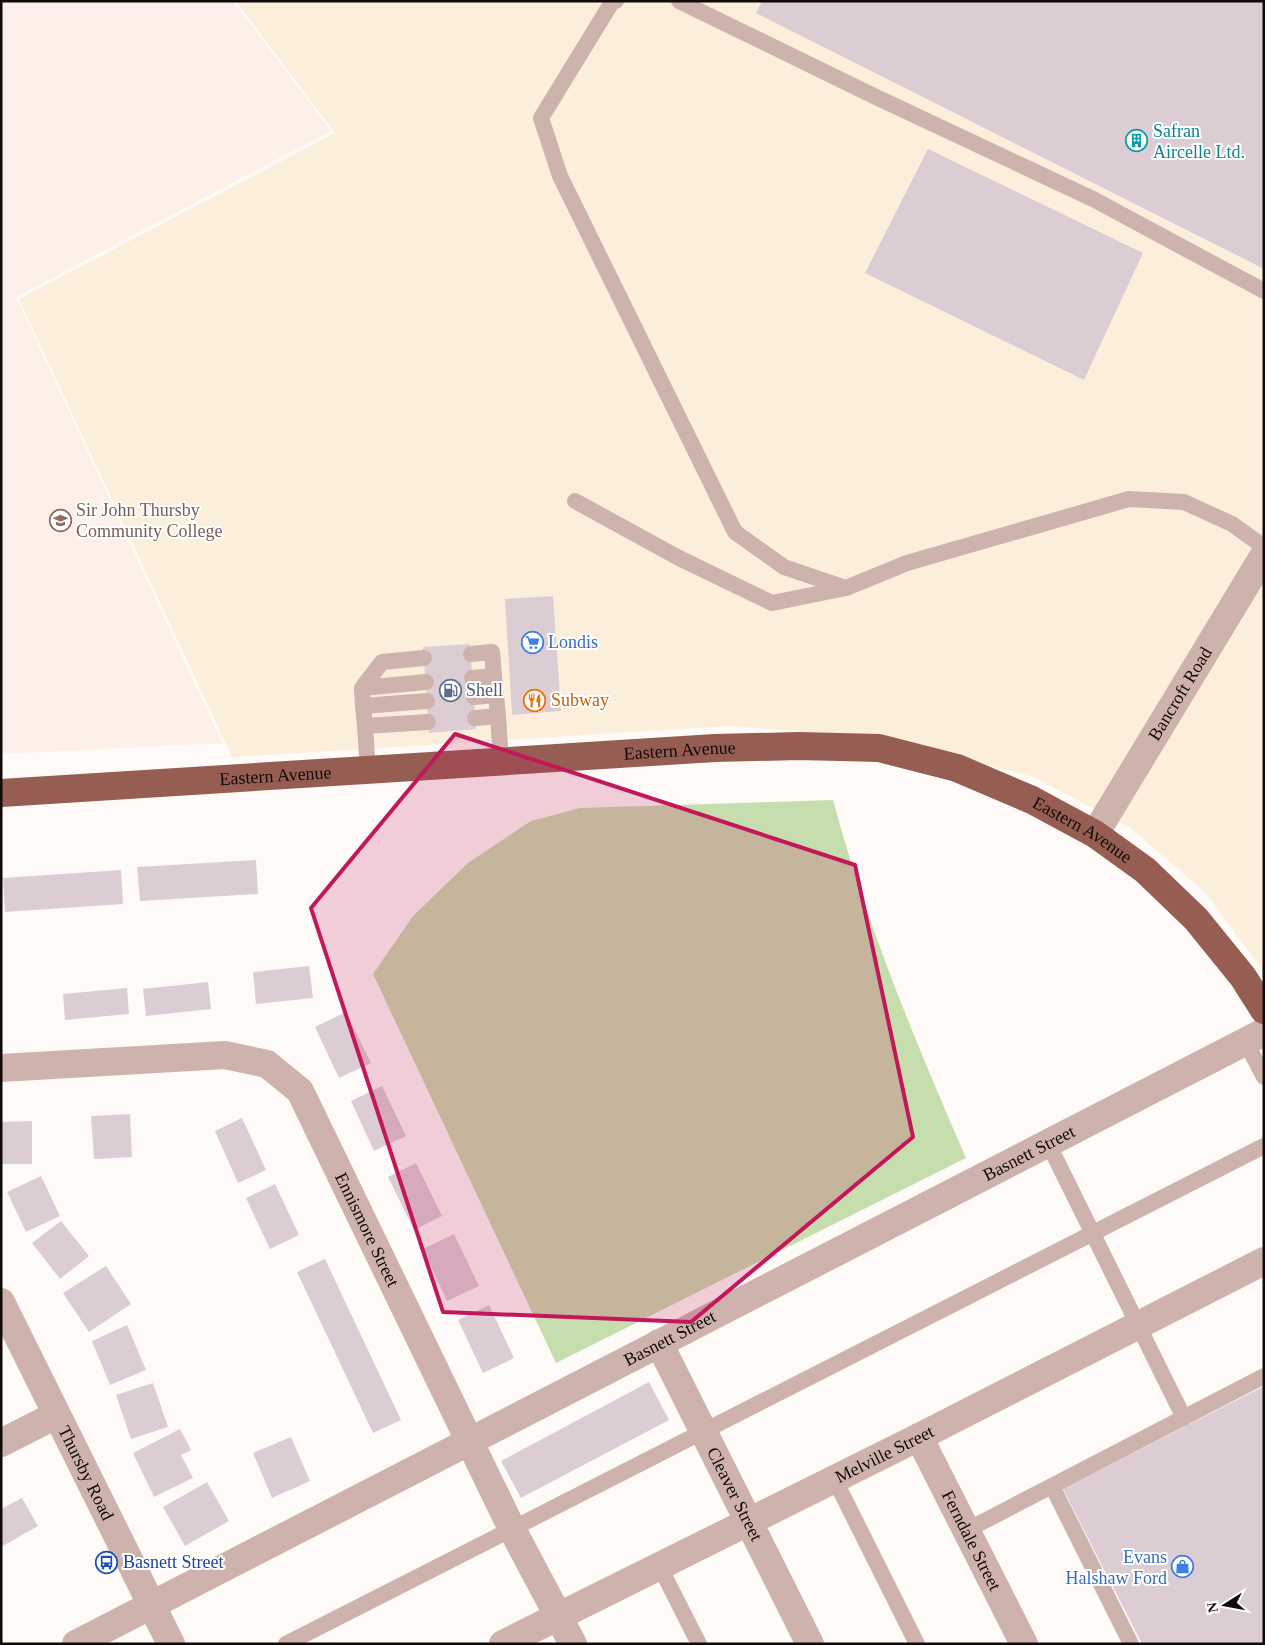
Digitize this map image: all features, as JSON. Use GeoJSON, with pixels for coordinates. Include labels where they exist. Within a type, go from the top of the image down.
{"type":"FeatureCollection","features":[{"type":"Feature","properties":{"kind":"highway","name":"Eastern Avenue"},"geometry":{"type":"LineString","coordinates":[[1,793],[724,748],[800,746],[879,748],[957,768],[1032,800],[1095,834],[1145,870],[1196,919],[1243,977],[1264,1010]]}},
{"type":"Feature","properties":{"kind":"street","name":"Bancroft Road"},"geometry":{"type":"LineString","coordinates":[[1095,834],[1264,555]]}},
{"type":"Feature","properties":{"kind":"street","name":"Basnett Street"},"geometry":{"type":"LineString","coordinates":[[76,1644],[1255,1037]]}},
{"type":"Feature","properties":{"kind":"street","name":"Ennismore Street"},"geometry":{"type":"LineString","coordinates":[[1,1068],[224,1055],[267,1064],[300,1091],[512,1529],[573,1644]]}},
{"type":"Feature","properties":{"kind":"street","name":"Melville Street"},"geometry":{"type":"LineString","coordinates":[[503,1644],[748,1520],[919,1437],[1264,1261]]}},
{"type":"Feature","properties":{"kind":"street","name":"Thursby Road"},"geometry":{"type":"LineString","coordinates":[[1,1302],[171,1644]]}},
{"type":"Feature","properties":{"kind":"street","name":"Cleaver Street"},"geometry":{"type":"LineString","coordinates":[[659,1343],[810,1644]]}},
{"type":"Feature","properties":{"kind":"street"},"geometry":{"type":"LineString","coordinates":[[1,1443],[56,1415]]}},
{"type":"Feature","properties":{"kind":"street","name":"Ferndale Street"},"geometry":{"type":"LineString","coordinates":[[919,1437],[1024,1644]]}},
{"type":"Feature","properties":{"kind":"lane"},"geometry":{"type":"LineString","coordinates":[[679,1],[876,98],[1093,199],[1264,291]]}},
{"type":"Feature","properties":{"kind":"lane"},"geometry":{"type":"LineString","coordinates":[[613,2],[541,118],[560,176],[735,532],[784,567],[846,588]]}},
{"type":"Feature","properties":{"kind":"lane"},"geometry":{"type":"LineString","coordinates":[[575,501],[679,558],[772,604],[846,588],[907,563],[1129,499],[1184,502],[1232,524],[1264,547]]}},
{"type":"Feature","properties":{"kind":"lane"},"geometry":{"type":"LineString","coordinates":[[471,654],[492,652],[501,762]]}},
{"type":"Feature","properties":{"kind":"lane"},"geometry":{"type":"LineString","coordinates":[[368,771],[362,688],[382,662],[424,658]]}},
{"type":"Feature","properties":{"kind":"lane"},"geometry":{"type":"LineString","coordinates":[[472,678],[494,676]]}},
{"type":"Feature","properties":{"kind":"lane"},"geometry":{"type":"LineString","coordinates":[[362,688],[426,682]]}},
{"type":"Feature","properties":{"kind":"lane"},"geometry":{"type":"LineString","coordinates":[[474,697],[496,695]]}},
{"type":"Feature","properties":{"kind":"lane"},"geometry":{"type":"LineString","coordinates":[[363,706],[427,701]]}},
{"type":"Feature","properties":{"kind":"lane"},"geometry":{"type":"LineString","coordinates":[[475,718],[498,716]]}},
{"type":"Feature","properties":{"kind":"lane"},"geometry":{"type":"LineString","coordinates":[[365,726],[428,722]]}},
{"type":"Feature","properties":{"kind":"lane"},"geometry":{"type":"LineString","coordinates":[[1255,1037],[1264,1078]]}},
{"type":"Feature","properties":{"kind":"lane"},"geometry":{"type":"LineString","coordinates":[[1048,1143],[1184,1418]]}},
{"type":"Feature","properties":{"kind":"lane"},"geometry":{"type":"LineString","coordinates":[[286,1644],[1264,1146]]}},
{"type":"Feature","properties":{"kind":"lane"},"geometry":{"type":"LineString","coordinates":[[966,1530],[1264,1376]]}},
{"type":"Feature","properties":{"kind":"lane"},"geometry":{"type":"LineString","coordinates":[[834,1478],[917,1644]]}},
{"type":"Feature","properties":{"kind":"lane"},"geometry":{"type":"LineString","coordinates":[[1052,1486],[1131,1644]]}},
{"type":"Feature","properties":{"kind":"lane"},"geometry":{"type":"LineString","coordinates":[[659,1565],[699,1644]]}},
{"type":"Feature","properties":{"kind":"highlighted area"},"geometry":{"type":"Polygon","coordinates":[[[455,734],[855,865],[913,1137],[691,1322],[443,1312],[311,908],[455,734]]]}},
{"type":"Feature","properties":{"kind":"shaded area","name":"Sir John Thursby Community College"},"geometry":{"type":"Polygon","coordinates":[[[1,1],[233,1],[331,131],[16,297],[222,743],[1,754],[1,1]]]}},
{"type":"Feature","properties":{"kind":"shaded area"},"geometry":{"type":"Polygon","coordinates":[[[236,1],[1264,1],[1264,973],[1206,893],[1128,826],[1033,777],[880,737],[729,726],[232,757],[19,299],[335,133],[236,1]]]}},
{"type":"Feature","properties":{"kind":"green space"},"geometry":{"type":"Polygon","coordinates":[[[833,800],[876,936],[928,1070],[966,1158],[556,1363],[373,974],[413,916],[468,863],[531,821],[580,808],[833,800]]]}},
{"type":"Feature","properties":{"kind":"building","name":"Safran Aircelle Ltd."},"geometry":{"type":"Polygon","coordinates":[[[762,1],[1264,1],[1264,269],[756,13],[762,1]]]}},
{"type":"Feature","properties":{"kind":"building"},"geometry":{"type":"Polygon","coordinates":[[[928,149],[1143,253],[1084,380],[865,273],[928,149]]]}},
{"type":"Feature","properties":{"kind":"building","name":"Londis"},"geometry":{"type":"Polygon","coordinates":[[[553,596],[561,711],[512,715],[505,599],[553,596]]]}},
{"type":"Feature","properties":{"kind":"building","name":"Shell"},"geometry":{"type":"Polygon","coordinates":[[[470,644],[476,729],[429,733],[423,647],[470,644]]]}},
{"type":"Feature","properties":{"kind":"building"},"geometry":{"type":"Polygon","coordinates":[[[256,860],[258,894],[140,901],[137,867],[256,860]]]}},
{"type":"Feature","properties":{"kind":"building"},"geometry":{"type":"Polygon","coordinates":[[[121,870],[123,904],[5,912],[3,878],[121,870]]]}},
{"type":"Feature","properties":{"kind":"building"},"geometry":{"type":"Polygon","coordinates":[[[309,966],[313,998],[256,1004],[253,972],[309,966]]]}},
{"type":"Feature","properties":{"kind":"building"},"geometry":{"type":"Polygon","coordinates":[[[208,982],[211,1009],[146,1016],[143,989],[208,982]]]}},
{"type":"Feature","properties":{"kind":"building"},"geometry":{"type":"Polygon","coordinates":[[[127,988],[129,1014],[65,1020],[63,994],[127,988]]]}},
{"type":"Feature","properties":{"kind":"building"},"geometry":{"type":"Polygon","coordinates":[[[346,1012],[371,1063],[339,1078],[315,1027],[346,1012]]]}},
{"type":"Feature","properties":{"kind":"building"},"geometry":{"type":"Polygon","coordinates":[[[382,1086],[406,1136],[374,1151],[351,1101],[382,1086]]]}},
{"type":"Feature","properties":{"kind":"building"},"geometry":{"type":"Polygon","coordinates":[[[130,1114],[132,1157],[94,1159],[91,1116],[130,1114]]]}},
{"type":"Feature","properties":{"kind":"building"},"geometry":{"type":"Polygon","coordinates":[[[242,1118],[266,1170],[238,1183],[215,1131],[242,1118]]]}},
{"type":"Feature","properties":{"kind":"building"},"geometry":{"type":"Polygon","coordinates":[[[32,1121],[32,1164],[1,1164],[1,1122],[32,1121]]]}},
{"type":"Feature","properties":{"kind":"building"},"geometry":{"type":"Polygon","coordinates":[[[416,1163],[442,1216],[414,1230],[388,1177],[416,1163]]]}},
{"type":"Feature","properties":{"kind":"building"},"geometry":{"type":"Polygon","coordinates":[[[41,1176],[60,1216],[26,1232],[7,1192],[41,1176]]]}},
{"type":"Feature","properties":{"kind":"building"},"geometry":{"type":"Polygon","coordinates":[[[275,1184],[299,1235],[270,1249],[246,1198],[275,1184]]]}},
{"type":"Feature","properties":{"kind":"building"},"geometry":{"type":"Polygon","coordinates":[[[61,1221],[89,1256],[60,1279],[32,1243],[61,1221]]]}},
{"type":"Feature","properties":{"kind":"building"},"geometry":{"type":"Polygon","coordinates":[[[454,1234],[479,1286],[447,1301],[423,1249],[454,1234]]]}},
{"type":"Feature","properties":{"kind":"building"},"geometry":{"type":"Polygon","coordinates":[[[325,1259],[401,1420],[373,1433],[297,1272],[325,1259]]]}},
{"type":"Feature","properties":{"kind":"building"},"geometry":{"type":"Polygon","coordinates":[[[106,1266],[131,1304],[89,1332],[63,1293],[106,1266]]]}},
{"type":"Feature","properties":{"kind":"building"},"geometry":{"type":"Polygon","coordinates":[[[489,1305],[514,1358],[483,1373],[458,1320],[489,1305]]]}},
{"type":"Feature","properties":{"kind":"building"},"geometry":{"type":"Polygon","coordinates":[[[127,1325],[146,1370],[110,1385],[92,1341],[127,1325]]]}},
{"type":"Feature","properties":{"kind":"building"},"geometry":{"type":"Polygon","coordinates":[[[649,1382],[669,1420],[521,1498],[501,1461],[649,1382]]]}},
{"type":"Feature","properties":{"kind":"building"},"geometry":{"type":"Polygon","coordinates":[[[153,1383],[168,1427],[131,1439],[116,1395],[153,1383]]]}},
{"type":"Feature","properties":{"kind":"building","name":"Evans Halshaw Ford"},"geometry":{"type":"Polygon","coordinates":[[[1264,1386],[1264,1644],[1142,1644],[1063,1489],[1264,1386]]]}},
{"type":"Feature","properties":{"kind":"building"},"geometry":{"type":"Polygon","coordinates":[[[180,1429],[191,1450],[181,1455],[193,1478],[154,1497],[133,1453],[180,1429]]]}},
{"type":"Feature","properties":{"kind":"building"},"geometry":{"type":"Polygon","coordinates":[[[291,1437],[310,1481],[272,1498],[253,1453],[291,1437]]]}},
{"type":"Feature","properties":{"kind":"building"},"geometry":{"type":"Polygon","coordinates":[[[207,1482],[229,1521],[185,1546],[163,1507],[207,1482]]]}},
{"type":"Feature","properties":{"kind":"building"},"geometry":{"type":"Polygon","coordinates":[[[22,1498],[38,1526],[1,1547],[1,1509],[22,1498]]]}},
{"type":"Feature","properties":{"kind":"place","name":"Safran Aircelle Ltd."},"geometry":{"type":"Point","coordinates":[1137,141]}},
{"type":"Feature","properties":{"kind":"place","name":"Sir John Thursby Community College"},"geometry":{"type":"Point","coordinates":[60,520]}},
{"type":"Feature","properties":{"kind":"place","name":"Londis"},"geometry":{"type":"Point","coordinates":[532,642]}},
{"type":"Feature","properties":{"kind":"place","name":"Shell"},"geometry":{"type":"Point","coordinates":[450,690]}},
{"type":"Feature","properties":{"kind":"place","name":"Subway"},"geometry":{"type":"Point","coordinates":[535,700]}},
{"type":"Feature","properties":{"kind":"place","name":"Basnett Street"},"geometry":{"type":"Point","coordinates":[107,1562]}},
{"type":"Feature","properties":{"kind":"place","name":"Evans Halshaw Ford"},"geometry":{"type":"Point","coordinates":[1183,1567]}}]}
